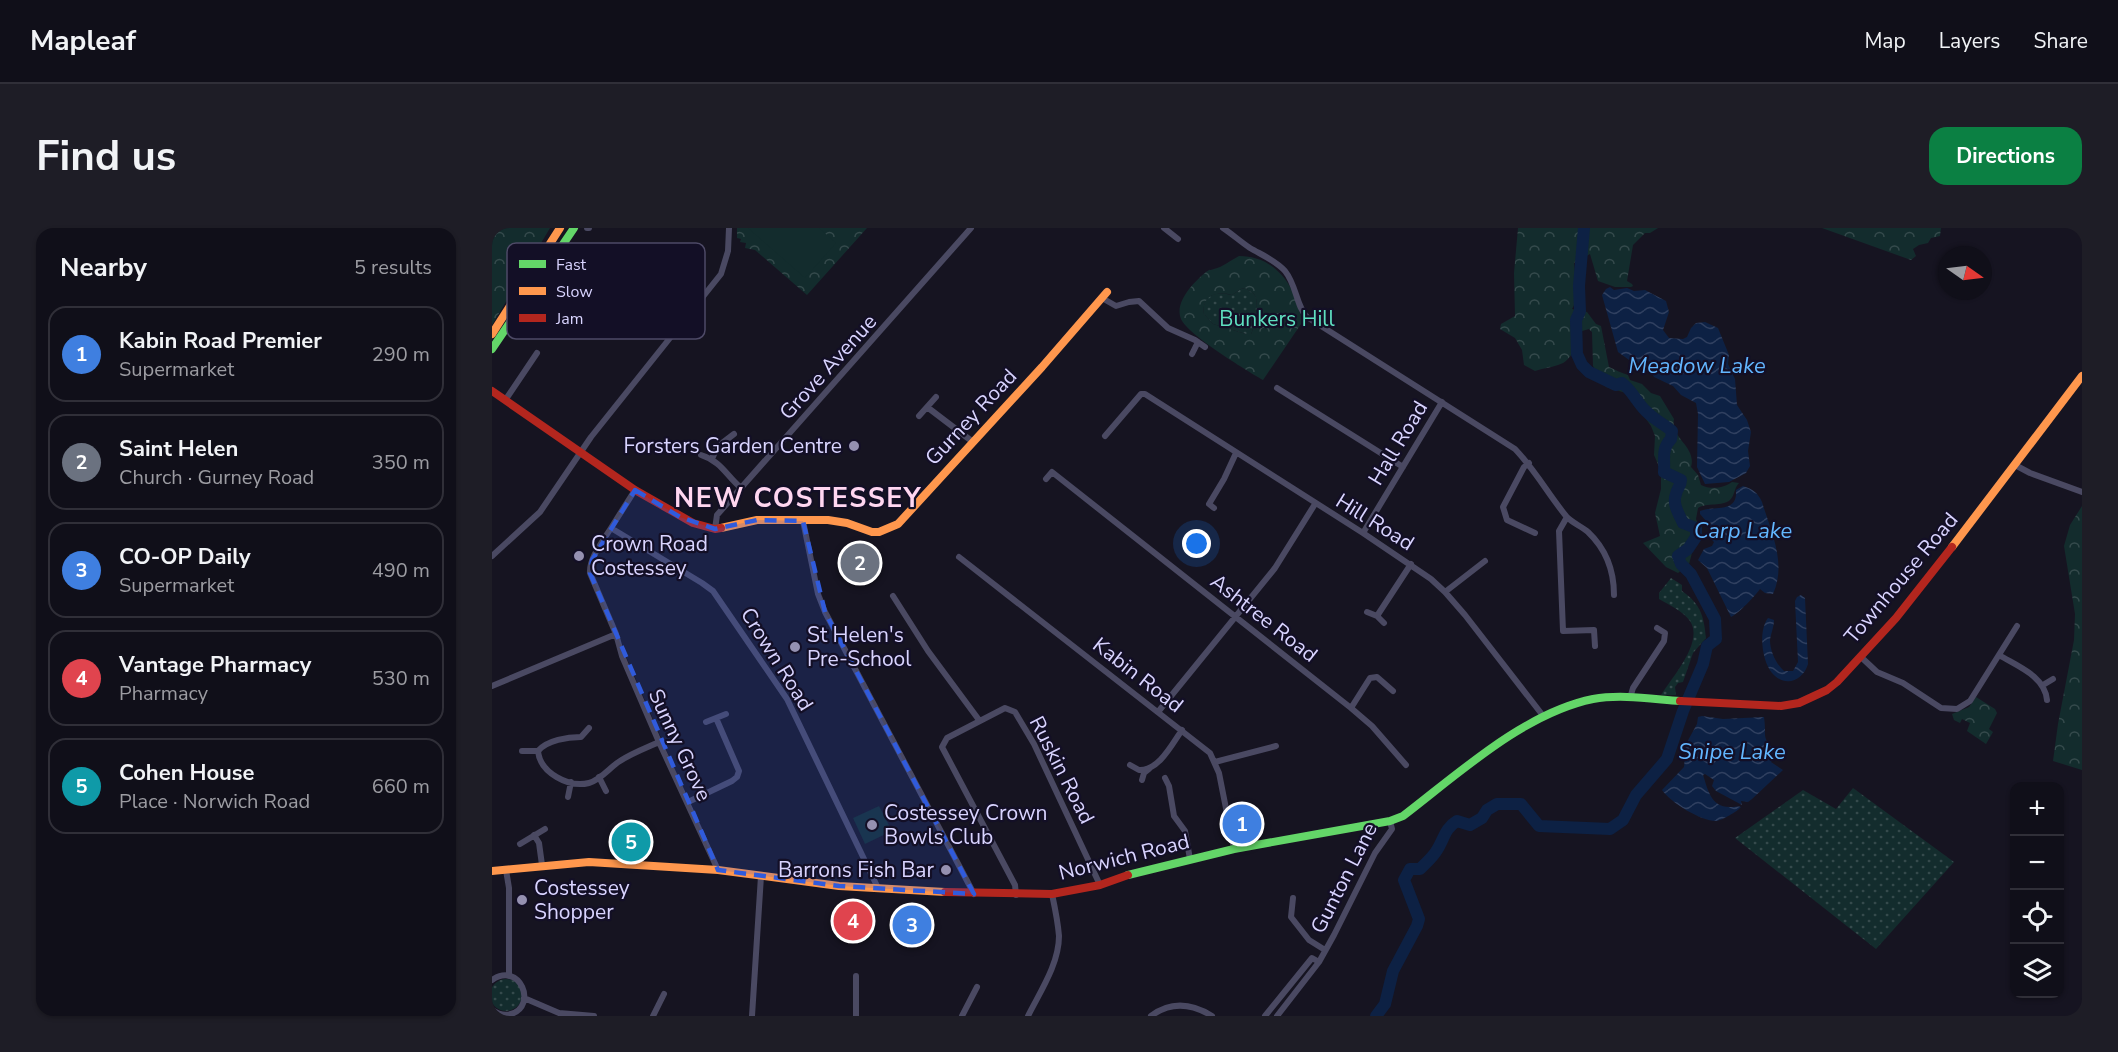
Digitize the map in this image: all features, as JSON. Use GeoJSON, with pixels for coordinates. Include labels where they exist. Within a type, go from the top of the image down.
{"type":"FeatureCollection","features":[{"type":"Feature","properties":{"kind":"main road"},"geometry":{"type":"LineString","coordinates":[[550,243],[560,228]]}},
{"type":"Feature","properties":{"kind":"main road"},"geometry":{"type":"LineString","coordinates":[[564,243],[574,228]]}},
{"type":"Feature","properties":{"kind":"main road","name":"Gurney Road"},"geometry":{"type":"LineString","coordinates":[[492,391],[635,490],[683,519],[715,529],[757,520],[828,520],[847,523],[872,532],[887,530],[898,524],[1105,295]]}},
{"type":"Feature","properties":{"kind":"main road"},"geometry":{"type":"LineString","coordinates":[[492,334],[507,311]]}},
{"type":"Feature","properties":{"kind":"main road"},"geometry":{"type":"LineString","coordinates":[[492,349],[507,327]]}},
{"type":"Feature","properties":{"kind":"main road","name":"Townhouse Road"},"geometry":{"type":"LineString","coordinates":[[1693,701],[1770,706],[1799,703],[1827,690],[1896,618],[2082,376]]}},
{"type":"Feature","properties":{"kind":"main road","name":"Norwich Road"},"geometry":{"type":"LineString","coordinates":[[492,871],[589,862],[718,870],[878,888],[974,894],[1052,894],[1100,885],[1233,849],[1390,821],[1403,816],[1513,733],[1568,706],[1595,699],[1693,701]]}},
{"type":"Feature","properties":{"kind":"street"},"geometry":{"type":"LineString","coordinates":[[705,294],[721,274],[728,251],[729,228]]}},
{"type":"Feature","properties":{"kind":"street","name":"Grove Avenue"},"geometry":{"type":"LineString","coordinates":[[715,529],[717,515],[971,228]]}},
{"type":"Feature","properties":{"kind":"street"},"geometry":{"type":"LineString","coordinates":[[1164,228],[1178,239]]}},
{"type":"Feature","properties":{"kind":"street"},"geometry":{"type":"LineString","coordinates":[[1223,228],[1250,248],[1276,262],[1286,272],[1294,285],[1303,313],[1308,317],[1515,449],[1529,463],[1567,517],[1587,531],[1598,543],[1608,561],[1614,584],[1614,595]]}},
{"type":"Feature","properties":{"kind":"street"},"geometry":{"type":"LineString","coordinates":[[1105,295],[1116,306],[1139,301],[1168,328],[1205,347]]}},
{"type":"Feature","properties":{"kind":"street"},"geometry":{"type":"LineString","coordinates":[[492,556],[540,512],[580,453],[670,339]]}},
{"type":"Feature","properties":{"kind":"street"},"geometry":{"type":"LineString","coordinates":[[1192,354],[1198,342]]}},
{"type":"Feature","properties":{"kind":"street"},"geometry":{"type":"LineString","coordinates":[[506,399],[537,353]]}},
{"type":"Feature","properties":{"kind":"street"},"geometry":{"type":"LineString","coordinates":[[1277,388],[1403,467]]}},
{"type":"Feature","properties":{"kind":"street","name":"Hill Road"},"geometry":{"type":"LineString","coordinates":[[1106,432],[1141,394],[1152,394],[1236,453],[1411,564],[1445,592],[1544,717]]}},
{"type":"Feature","properties":{"kind":"street"},"geometry":{"type":"LineString","coordinates":[[919,417],[936,397]]}},
{"type":"Feature","properties":{"kind":"street","name":"Hall Road"},"geometry":{"type":"LineString","coordinates":[[1363,532],[1442,402]]}},
{"type":"Feature","properties":{"kind":"street"},"geometry":{"type":"LineString","coordinates":[[927,406],[973,442]]}},
{"type":"Feature","properties":{"kind":"street"},"geometry":{"type":"LineString","coordinates":[[712,459],[717,447],[734,434]]}},
{"type":"Feature","properties":{"kind":"street"},"geometry":{"type":"LineString","coordinates":[[1214,508],[1209,504],[1236,453]]}},
{"type":"Feature","properties":{"kind":"street"},"geometry":{"type":"LineString","coordinates":[[701,455],[720,464],[727,475],[741,488]]}},
{"type":"Feature","properties":{"kind":"street"},"geometry":{"type":"LineString","coordinates":[[1529,463],[1524,467],[1503,507],[1507,520],[1534,533]]}},
{"type":"Feature","properties":{"kind":"street"},"geometry":{"type":"LineString","coordinates":[[2015,465],[2030,473],[2082,492]]}},
{"type":"Feature","properties":{"kind":"street","name":"Ashtree Road"},"geometry":{"type":"LineString","coordinates":[[1046,479],[1052,472],[1351,708],[1372,726],[1406,765]]}},
{"type":"Feature","properties":{"kind":"street"},"geometry":{"type":"LineString","coordinates":[[611,528],[635,490]]}},
{"type":"Feature","properties":{"kind":"street"},"geometry":{"type":"LineString","coordinates":[[1499,494],[1507,498]]}},
{"type":"Feature","properties":{"kind":"street"},"geometry":{"type":"LineString","coordinates":[[1158,712],[1275,568],[1315,504]]}},
{"type":"Feature","properties":{"kind":"street"},"geometry":{"type":"LineString","coordinates":[[1563,639],[1559,531],[1567,517]]}},
{"type":"Feature","properties":{"kind":"street"},"geometry":{"type":"LineString","coordinates":[[803,521],[818,594],[825,612],[974,894]]}},
{"type":"Feature","properties":{"kind":"street","name":"Sunny Grove"},"geometry":{"type":"LineString","coordinates":[[611,528],[589,566],[590,573],[659,742],[718,870]]}},
{"type":"Feature","properties":{"kind":"street","name":"Crown Road"},"geometry":{"type":"LineString","coordinates":[[611,528],[713,591],[787,699],[878,888]]}},
{"type":"Feature","properties":{"kind":"street","name":"Kabin Road"},"geometry":{"type":"LineString","coordinates":[[959,557],[969,559],[1210,753],[1219,773],[1233,849]]}},
{"type":"Feature","properties":{"kind":"street"},"geometry":{"type":"LineString","coordinates":[[1445,592],[1485,561]]}},
{"type":"Feature","properties":{"kind":"street"},"geometry":{"type":"LineString","coordinates":[[1377,616],[1411,564]]}},
{"type":"Feature","properties":{"kind":"street"},"geometry":{"type":"LineString","coordinates":[[1614,584],[1622,583]]}},
{"type":"Feature","properties":{"kind":"street"},"geometry":{"type":"LineString","coordinates":[[892,596],[928,651],[979,720],[947,738],[942,747],[1015,885],[1016,895]]}},
{"type":"Feature","properties":{"kind":"street"},"geometry":{"type":"LineString","coordinates":[[1367,612],[1377,616],[1384,623]]}},
{"type":"Feature","properties":{"kind":"street"},"geometry":{"type":"LineString","coordinates":[[1860,657],[1878,672],[1902,683],[1935,706],[1952,710],[1961,708],[1970,701],[2018,626]]}},
{"type":"Feature","properties":{"kind":"street"},"geometry":{"type":"LineString","coordinates":[[1630,698],[1633,688],[1664,641],[1665,633],[1658,628]]}},
{"type":"Feature","properties":{"kind":"street"},"geometry":{"type":"LineString","coordinates":[[1594,630],[1594,646]]}},
{"type":"Feature","properties":{"kind":"street"},"geometry":{"type":"LineString","coordinates":[[1563,631],[1602,630]]}},
{"type":"Feature","properties":{"kind":"street"},"geometry":{"type":"LineString","coordinates":[[492,686],[616,634]]}},
{"type":"Feature","properties":{"kind":"street"},"geometry":{"type":"LineString","coordinates":[[1999,655],[2038,680],[2043,685],[2047,700]]}},
{"type":"Feature","properties":{"kind":"street"},"geometry":{"type":"LineString","coordinates":[[1351,708],[1370,678],[1377,677],[1394,691]]}},
{"type":"Feature","properties":{"kind":"street"},"geometry":{"type":"LineString","coordinates":[[2043,685],[2053,679]]}},
{"type":"Feature","properties":{"kind":"street","name":"Ruskin Road"},"geometry":{"type":"LineString","coordinates":[[979,720],[1000,709],[1015,712],[1034,744],[1100,885]]}},
{"type":"Feature","properties":{"kind":"street"},"geometry":{"type":"LineString","coordinates":[[706,723],[726,714]]}},
{"type":"Feature","properties":{"kind":"street"},"geometry":{"type":"LineString","coordinates":[[688,802],[732,781],[737,777],[739,771],[716,718]]}},
{"type":"Feature","properties":{"kind":"street"},"geometry":{"type":"LineString","coordinates":[[522,751],[538,751],[542,747],[563,739],[582,741],[589,728]]}},
{"type":"Feature","properties":{"kind":"street"},"geometry":{"type":"LineString","coordinates":[[1142,780],[1144,773],[1161,759],[1182,730]]}},
{"type":"Feature","properties":{"kind":"street"},"geometry":{"type":"LineString","coordinates":[[538,751],[541,762],[556,777],[571,782],[589,783],[623,759],[659,742]]}},
{"type":"Feature","properties":{"kind":"street"},"geometry":{"type":"LineString","coordinates":[[1215,762],[1276,746]]}},
{"type":"Feature","properties":{"kind":"street"},"geometry":{"type":"LineString","coordinates":[[1401,759],[1407,754]]}},
{"type":"Feature","properties":{"kind":"street"},"geometry":{"type":"LineString","coordinates":[[1130,765],[1139,771],[1149,769]]}},
{"type":"Feature","properties":{"kind":"street"},"geometry":{"type":"LineString","coordinates":[[600,777],[606,791]]}},
{"type":"Feature","properties":{"kind":"street"},"geometry":{"type":"LineString","coordinates":[[1165,778],[1169,786],[1174,816],[1185,831],[1190,859]]}},
{"type":"Feature","properties":{"kind":"street"},"geometry":{"type":"LineString","coordinates":[[568,797],[571,782]]}},
{"type":"Feature","properties":{"kind":"street","name":"Gunton Lane"},"geometry":{"type":"LineString","coordinates":[[1277,1016],[1319,962],[1375,853],[1392,829],[1390,821]]}},
{"type":"Feature","properties":{"kind":"street"},"geometry":{"type":"LineString","coordinates":[[520,844],[545,829]]}},
{"type":"Feature","properties":{"kind":"street"},"geometry":{"type":"LineString","coordinates":[[534,836],[539,843],[542,865]]}},
{"type":"Feature","properties":{"kind":"street"},"geometry":{"type":"LineString","coordinates":[[506,870],[509,888],[509,976]]}},
{"type":"Feature","properties":{"kind":"street"},"geometry":{"type":"LineString","coordinates":[[752,1016],[761,876]]}},
{"type":"Feature","properties":{"kind":"street"},"geometry":{"type":"LineString","coordinates":[[1028,1016],[1049,974],[1058,946],[1059,936],[1052,894]]}},
{"type":"Feature","properties":{"kind":"street","name":"Gunton Lane"},"geometry":{"type":"LineString","coordinates":[[1293,898],[1291,917],[1309,940],[1325,950]]}},
{"type":"Feature","properties":{"kind":"street","name":"Gunton Lane"},"geometry":{"type":"LineString","coordinates":[[1265,1016],[1312,958],[1319,962]]}},
{"type":"Feature","properties":{"kind":"street"},"geometry":{"type":"LineString","coordinates":[[492,980],[501,976],[516,979],[522,985],[524,998],[514,1015],[501,1015],[492,1010]]}},
{"type":"Feature","properties":{"kind":"street"},"geometry":{"type":"LineString","coordinates":[[856,976],[856,1016]]}},
{"type":"Feature","properties":{"kind":"street"},"geometry":{"type":"LineString","coordinates":[[847,983],[855,984]]}},
{"type":"Feature","properties":{"kind":"street"},"geometry":{"type":"LineString","coordinates":[[962,1016],[977,987]]}},
{"type":"Feature","properties":{"kind":"street"},"geometry":{"type":"LineString","coordinates":[[964,992],[973,996]]}},
{"type":"Feature","properties":{"kind":"street"},"geometry":{"type":"LineString","coordinates":[[652,1016],[664,994]]}},
{"type":"Feature","properties":{"kind":"street"},"geometry":{"type":"LineString","coordinates":[[524,998],[559,1013],[594,1016]]}},
{"type":"Feature","properties":{"kind":"street"},"geometry":{"type":"LineString","coordinates":[[1151,1016],[1170,1006],[1181,1005],[1195,1007],[1212,1016]]}},
{"type":"Feature","properties":{"kind":"highlighted area"},"geometry":{"type":"Polygon","coordinates":[[[635,490],[680,517],[715,529],[757,520],[803,521],[825,612],[974,894],[839,886],[718,870],[590,573],[592,560],[635,490]]]}},
{"type":"Feature","properties":{"kind":"green space"},"geometry":{"type":"Polygon","coordinates":[[[492,228],[550,228],[541,243],[507,243],[507,300],[492,325],[492,228]]]}},
{"type":"Feature","properties":{"kind":"green space"},"geometry":{"type":"Polygon","coordinates":[[[737,228],[867,228],[807,295],[755,250],[745,248],[746,243],[740,242],[741,239],[737,238],[737,228]]]}},
{"type":"Feature","properties":{"kind":"green space"},"geometry":{"type":"Polygon","coordinates":[[[748,228],[819,228],[836,243],[805,278],[748,228]]]}},
{"type":"Feature","properties":{"kind":"green space"},"geometry":{"type":"Polygon","coordinates":[[[1518,228],[1658,228],[1645,233],[1633,245],[1627,281],[1632,284],[1631,287],[1615,287],[1598,281],[1590,254],[1574,263],[1578,297],[1572,309],[1587,312],[1596,324],[1601,326],[1609,367],[1628,375],[1630,380],[1642,384],[1651,393],[1660,396],[1674,419],[1676,432],[1690,454],[1691,467],[1698,475],[1701,485],[1717,488],[1732,482],[1739,483],[1732,498],[1727,502],[1698,508],[1696,519],[1701,531],[1696,538],[1689,564],[1678,573],[1666,567],[1643,543],[1660,536],[1655,513],[1661,489],[1661,471],[1654,455],[1655,436],[1644,416],[1639,397],[1606,387],[1593,366],[1592,332],[1589,329],[1582,331],[1573,351],[1563,363],[1535,371],[1524,365],[1522,350],[1515,338],[1500,329],[1501,324],[1515,316],[1514,273],[1518,228]]]}},
{"type":"Feature","properties":{"kind":"green space"},"geometry":{"type":"Polygon","coordinates":[[[1822,228],[1941,228],[1940,236],[1931,238],[1928,243],[1913,249],[1916,256],[1911,260],[1822,228]]]}},
{"type":"Feature","properties":{"kind":"green space","name":"Bunkers Hill"},"geometry":{"type":"Polygon","coordinates":[[[1239,256],[1256,258],[1277,270],[1292,290],[1303,321],[1263,380],[1206,343],[1194,334],[1181,319],[1180,306],[1183,299],[1201,276],[1239,256]],[[1245,288],[1232,295],[1211,296],[1205,302],[1204,314],[1213,324],[1251,334],[1257,302],[1254,294],[1245,288]]]}},
{"type":"Feature","properties":{"kind":"green space"},"geometry":{"type":"Polygon","coordinates":[[[1245,288],[1254,294],[1257,302],[1251,334],[1213,324],[1204,314],[1205,302],[1211,296],[1221,293],[1232,295],[1245,288]]]}},
{"type":"Feature","properties":{"kind":"green space"},"geometry":{"type":"Polygon","coordinates":[[[2082,506],[2082,770],[2053,761],[2074,640],[2075,614],[2064,546],[2070,525],[2082,506]]]}},
{"type":"Feature","properties":{"kind":"green space"},"geometry":{"type":"Polygon","coordinates":[[[1671,578],[1682,585],[1682,591],[1697,606],[1703,617],[1706,638],[1693,653],[1683,682],[1678,683],[1675,687],[1676,695],[1661,695],[1685,659],[1693,639],[1693,629],[1687,617],[1659,599],[1659,593],[1671,578]]]}},
{"type":"Feature","properties":{"kind":"green space"},"geometry":{"type":"Polygon","coordinates":[[[1976,697],[1995,709],[1997,713],[1989,729],[1993,732],[1986,744],[1967,731],[1970,723],[1962,719],[1960,723],[1954,720],[1952,714],[1969,707],[1976,697]]]}},
{"type":"Feature","properties":{"kind":"green space"},"geometry":{"type":"Polygon","coordinates":[[[1853,788],[1954,862],[1876,949],[1735,838],[1803,790],[1836,809],[1853,788]]]}},
{"type":"Feature","properties":{"kind":"green space","name":"Costessey Crown Bowls Club"},"geometry":{"type":"Polygon","coordinates":[[[879,806],[892,831],[865,844],[853,818],[879,806]]]}},
{"type":"Feature","properties":{"kind":"green space"},"geometry":{"type":"Polygon","coordinates":[[[506,979],[517,984],[522,995],[517,1006],[506,1011],[495,1006],[490,995],[495,984],[506,979]]]}},
{"type":"Feature","properties":{"kind":"water","name":"Meadow Lake"},"geometry":{"type":"Polygon","coordinates":[[[1610,287],[1614,290],[1627,288],[1634,291],[1645,290],[1666,301],[1669,312],[1663,330],[1669,338],[1687,337],[1696,323],[1705,322],[1718,328],[1729,355],[1728,364],[1735,379],[1737,405],[1747,420],[1751,432],[1748,451],[1750,466],[1746,473],[1729,482],[1705,484],[1697,467],[1698,414],[1696,403],[1681,395],[1673,386],[1654,377],[1649,368],[1636,365],[1618,352],[1602,295],[1610,287]]]}},
{"type":"Feature","properties":{"kind":"water","name":"Carp Lake"},"geometry":{"type":"Polygon","coordinates":[[[1743,486],[1755,492],[1762,502],[1776,548],[1777,582],[1773,594],[1765,593],[1760,589],[1731,617],[1707,568],[1698,560],[1704,549],[1712,546],[1714,542],[1710,538],[1713,529],[1700,511],[1729,506],[1736,498],[1736,490],[1743,486]]]}},
{"type":"Feature","properties":{"kind":"water"},"geometry":{"type":"Polygon","coordinates":[[[1801,595],[1805,598],[1808,664],[1806,670],[1798,678],[1782,680],[1772,673],[1766,661],[1763,630],[1768,618],[1774,620],[1770,640],[1772,653],[1784,671],[1793,671],[1798,662],[1795,601],[1801,595]]]}},
{"type":"Feature","properties":{"kind":"water","name":"Snipe Lake"},"geometry":{"type":"Polygon","coordinates":[[[1698,717],[1723,719],[1764,717],[1766,740],[1778,753],[1771,762],[1783,770],[1748,802],[1741,801],[1742,805],[1716,791],[1712,786],[1714,780],[1703,775],[1711,797],[1719,805],[1741,807],[1729,816],[1716,821],[1702,818],[1687,810],[1662,790],[1684,767],[1686,744],[1697,724],[1698,717]]]}},
{"type":"Feature","properties":{"kind":"waterway"},"geometry":{"type":"LineString","coordinates":[[1376,1016],[1385,1004],[1393,971],[1419,919],[1404,880],[1410,869],[1420,869],[1429,860],[1447,830],[1457,821],[1470,825],[1482,818],[1487,810],[1497,804],[1521,804],[1539,826],[1610,829],[1623,820],[1636,795],[1667,759],[1683,711],[1703,664],[1707,646],[1716,639],[1715,619],[1691,574],[1681,564],[1678,556],[1688,549],[1696,537],[1696,528],[1683,523],[1676,509],[1675,498],[1681,480],[1664,472],[1665,450],[1671,439],[1672,431],[1644,410],[1622,383],[1616,385],[1589,372],[1582,365],[1577,354],[1576,320],[1580,311],[1579,286],[1584,228]]}},
{"type":"Feature","properties":{"kind":"traffic: fast"},"geometry":{"type":"LineString","coordinates":[[564,243],[574,228]]}},
{"type":"Feature","properties":{"kind":"traffic: fast"},"geometry":{"type":"LineString","coordinates":[[492,349],[507,327]]}},
{"type":"Feature","properties":{"kind":"traffic: fast"},"geometry":{"type":"LineString","coordinates":[[1128,875],[1234,849],[1390,821],[1403,816],[1493,747],[1542,717],[1567,706],[1593,699],[1614,697],[1680,701]]}},
{"type":"Feature","properties":{"kind":"traffic: slow"},"geometry":{"type":"LineString","coordinates":[[550,243],[560,228]]}},
{"type":"Feature","properties":{"kind":"traffic: slow"},"geometry":{"type":"LineString","coordinates":[[721,528],[757,520],[828,520],[879,532],[898,524],[1042,367],[1107,292]]}},
{"type":"Feature","properties":{"kind":"traffic: slow"},"geometry":{"type":"LineString","coordinates":[[492,334],[507,311]]}},
{"type":"Feature","properties":{"kind":"traffic: slow"},"geometry":{"type":"LineString","coordinates":[[1952,547],[2082,376]]}},
{"type":"Feature","properties":{"kind":"traffic: slow"},"geometry":{"type":"LineString","coordinates":[[492,871],[589,862],[718,870],[839,886],[945,892]]}},
{"type":"Feature","properties":{"kind":"traffic: jam"},"geometry":{"type":"LineString","coordinates":[[492,391],[635,490],[693,523],[715,529],[721,528]]}},
{"type":"Feature","properties":{"kind":"traffic: jam"},"geometry":{"type":"LineString","coordinates":[[1680,701],[1781,706],[1799,703],[1827,690],[1896,618],[1952,547]]}},
{"type":"Feature","properties":{"kind":"traffic: jam"},"geometry":{"type":"LineString","coordinates":[[945,892],[1052,894],[1100,885],[1128,875]]}},
{"type":"Feature","properties":{"kind":"place","name":"Forsters Garden Centre"},"geometry":{"type":"Point","coordinates":[854,446]}},
{"type":"Feature","properties":{"kind":"place","name":"Crown Road Costessey"},"geometry":{"type":"Point","coordinates":[579,556]}},
{"type":"Feature","properties":{"kind":"place","name":"Saint Helen"},"geometry":{"type":"Point","coordinates":[860,563]}},
{"type":"Feature","properties":{"kind":"place","name":"St Helen's Pre-School"},"geometry":{"type":"Point","coordinates":[795,647]}},
{"type":"Feature","properties":{"kind":"place","name":"Kabin Road Premier"},"geometry":{"type":"Point","coordinates":[1242,824]}},
{"type":"Feature","properties":{"kind":"place","name":"Costessey Crown Bowls Club"},"geometry":{"type":"Point","coordinates":[872,825]}},
{"type":"Feature","properties":{"kind":"place","name":"Cohen House"},"geometry":{"type":"Point","coordinates":[631,842]}},
{"type":"Feature","properties":{"kind":"place","name":"Barrons Fish Bar"},"geometry":{"type":"Point","coordinates":[946,870]}},
{"type":"Feature","properties":{"kind":"place","name":"Costessey Shopper"},"geometry":{"type":"Point","coordinates":[522,900]}},
{"type":"Feature","properties":{"kind":"place","name":"Vantage Pharmacy"},"geometry":{"type":"Point","coordinates":[853,921]}},
{"type":"Feature","properties":{"kind":"place","name":"CO-OP Daily"},"geometry":{"type":"Point","coordinates":[912,925]}},
{"type":"Feature","properties":{"kind":"district","name":"NEW COSTESSEY"},"geometry":{"type":"Point","coordinates":[798,498]}}]}
